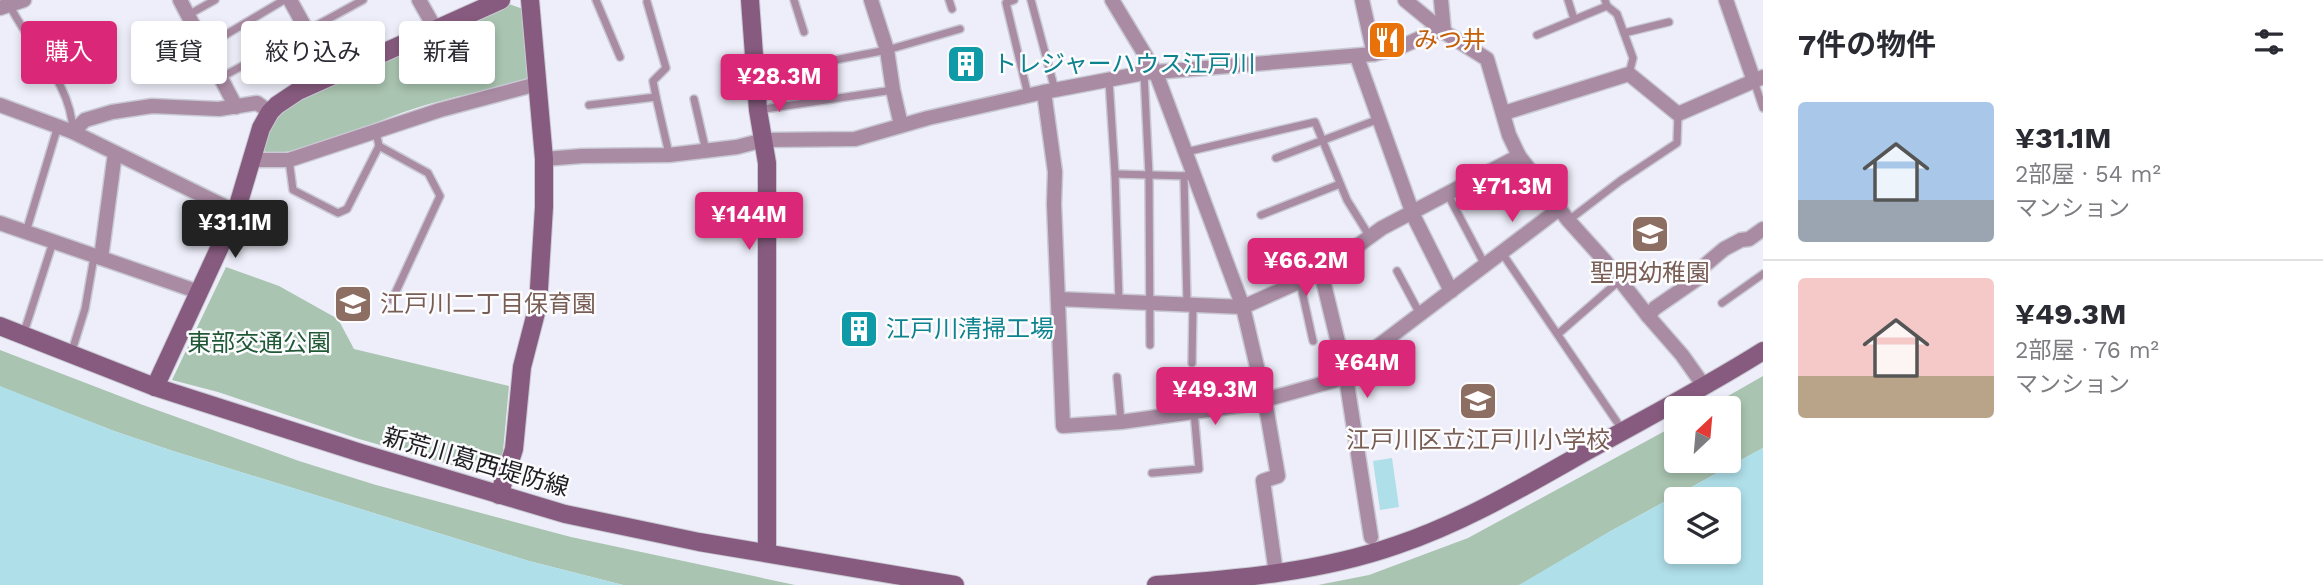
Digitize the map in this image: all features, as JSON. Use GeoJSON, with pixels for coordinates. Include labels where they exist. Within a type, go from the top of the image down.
{"type":"FeatureCollection","features":[{"type":"Feature","properties":{"kind":"main road"},"geometry":{"type":"LineString","coordinates":[[456,21],[501,0]]}},
{"type":"Feature","properties":{"kind":"main road"},"geometry":{"type":"LineString","coordinates":[[499,495],[514,449],[522,367],[538,304],[545,183],[530,0]]}},
{"type":"Feature","properties":{"kind":"main road"},"geometry":{"type":"LineString","coordinates":[[750,0],[758,110],[767,163],[767,553]]}},
{"type":"Feature","properties":{"kind":"main road"},"geometry":{"type":"LineString","coordinates":[[155,387],[236,212],[261,128],[270,112],[284,99],[315,84]]}},
{"type":"Feature","properties":{"kind":"main road","name":"新荒川葛西堤防線"},"geometry":{"type":"LineString","coordinates":[[0,326],[155,387],[565,514],[631,530],[907,579],[955,585]]}},
{"type":"Feature","properties":{"kind":"main road"},"geometry":{"type":"LineString","coordinates":[[1156,585],[1276,573],[1371,553],[1447,527],[1763,351]]}},
{"type":"Feature","properties":{"kind":"street"},"geometry":{"type":"LineString","coordinates":[[6,5],[24,0]]}},
{"type":"Feature","properties":{"kind":"street"},"geometry":{"type":"LineString","coordinates":[[180,0],[191,21]]}},
{"type":"Feature","properties":{"kind":"street"},"geometry":{"type":"LineString","coordinates":[[290,0],[302,21]]}},
{"type":"Feature","properties":{"kind":"street"},"geometry":{"type":"LineString","coordinates":[[419,0],[431,21]]}},
{"type":"Feature","properties":{"kind":"street"},"geometry":{"type":"LineString","coordinates":[[871,0],[887,50],[901,125]]}},
{"type":"Feature","properties":{"kind":"street"},"geometry":{"type":"LineString","coordinates":[[1112,0],[1150,73],[1186,152],[1190,176],[1243,307],[1265,401],[1278,476],[1263,481],[1276,573]]}},
{"type":"Feature","properties":{"kind":"street"},"geometry":{"type":"LineString","coordinates":[[1362,0],[1374,54]]}},
{"type":"Feature","properties":{"kind":"street"},"geometry":{"type":"LineString","coordinates":[[1405,0],[1444,32],[1487,59],[1509,135],[1519,156],[1564,215],[1682,355],[1704,386]]}},
{"type":"Feature","properties":{"kind":"street"},"geometry":{"type":"LineString","coordinates":[[1504,113],[1629,74],[1678,114],[1758,79],[1726,0]]}},
{"type":"Feature","properties":{"kind":"street"},"geometry":{"type":"LineString","coordinates":[[1442,1],[1444,32]]}},
{"type":"Feature","properties":{"kind":"street"},"geometry":{"type":"LineString","coordinates":[[544,159],[669,155],[737,147],[764,140],[855,139],[901,125],[1028,95],[1109,79],[1150,73],[1357,57],[1398,48],[1434,32],[1444,32]]}},
{"type":"Feature","properties":{"kind":"street"},"geometry":{"type":"LineString","coordinates":[[1357,57],[1415,217],[1451,290]]}},
{"type":"Feature","properties":{"kind":"street"},"geometry":{"type":"LineString","coordinates":[[223,84],[236,107]]}},
{"type":"Feature","properties":{"kind":"street"},"geometry":{"type":"LineString","coordinates":[[252,160],[289,160],[377,139],[440,110],[537,84]]}},
{"type":"Feature","properties":{"kind":"street"},"geometry":{"type":"LineString","coordinates":[[1049,91],[1055,172],[1063,426],[1121,422],[1265,401],[1336,380],[1502,253],[1564,215]]}},
{"type":"Feature","properties":{"kind":"street"},"geometry":{"type":"LineString","coordinates":[[73,132],[85,120],[112,112],[152,106],[219,109],[257,103],[270,112]]}},
{"type":"Feature","properties":{"kind":"street"},"geometry":{"type":"LineString","coordinates":[[0,105],[58,125],[236,212]]}},
{"type":"Feature","properties":{"kind":"street"},"geometry":{"type":"LineString","coordinates":[[97,258],[116,153]]}},
{"type":"Feature","properties":{"kind":"street"},"geometry":{"type":"LineString","coordinates":[[1058,299],[1243,307],[1321,272],[1414,210],[1519,156]]}},
{"type":"Feature","properties":{"kind":"street"},"geometry":{"type":"LineString","coordinates":[[0,223],[199,292]]}},
{"type":"Feature","properties":{"kind":"street"},"geometry":{"type":"LineString","coordinates":[[1648,316],[1655,308],[1697,279],[1704,266],[1724,249],[1749,239],[1763,229]]}},
{"type":"Feature","properties":{"kind":"street"},"geometry":{"type":"LineString","coordinates":[[1321,272],[1345,371],[1371,537]]}},
{"type":"Feature","properties":{"kind":"lane"},"geometry":{"type":"LineString","coordinates":[[188,15],[215,0]]}},
{"type":"Feature","properties":{"kind":"lane"},"geometry":{"type":"LineString","coordinates":[[227,34],[284,0]]}},
{"type":"Feature","properties":{"kind":"lane"},"geometry":{"type":"LineString","coordinates":[[327,21],[363,0]]}},
{"type":"Feature","properties":{"kind":"lane"},"geometry":{"type":"LineString","coordinates":[[596,0],[620,57]]}},
{"type":"Feature","properties":{"kind":"lane"},"geometry":{"type":"LineString","coordinates":[[794,0],[804,32]]}},
{"type":"Feature","properties":{"kind":"lane"},"geometry":{"type":"LineString","coordinates":[[949,0],[952,9]]}},
{"type":"Feature","properties":{"kind":"lane"},"geometry":{"type":"LineString","coordinates":[[1014,0],[1006,3],[1028,95]]}},
{"type":"Feature","properties":{"kind":"lane"},"geometry":{"type":"LineString","coordinates":[[1031,0],[1049,91]]}},
{"type":"Feature","properties":{"kind":"lane"},"geometry":{"type":"LineString","coordinates":[[1568,0],[1574,19]]}},
{"type":"Feature","properties":{"kind":"lane"},"geometry":{"type":"LineString","coordinates":[[648,2],[666,68],[653,81],[669,155]]}},
{"type":"Feature","properties":{"kind":"lane"},"geometry":{"type":"LineString","coordinates":[[1537,35],[1606,3],[1617,14],[1633,58],[1629,74]]}},
{"type":"Feature","properties":{"kind":"lane"},"geometry":{"type":"LineString","coordinates":[[6,5],[57,75],[72,117],[73,132]]}},
{"type":"Feature","properties":{"kind":"lane"},"geometry":{"type":"LineString","coordinates":[[1623,33],[1669,22]]}},
{"type":"Feature","properties":{"kind":"lane"},"geometry":{"type":"LineString","coordinates":[[755,76],[887,50],[960,29]]}},
{"type":"Feature","properties":{"kind":"lane"},"geometry":{"type":"LineString","coordinates":[[1150,73],[1150,345]]}},
{"type":"Feature","properties":{"kind":"lane"},"geometry":{"type":"LineString","coordinates":[[1109,79],[1119,303]]}},
{"type":"Feature","properties":{"kind":"lane"},"geometry":{"type":"LineString","coordinates":[[1758,79],[1763,108]]}},
{"type":"Feature","properties":{"kind":"lane"},"geometry":{"type":"LineString","coordinates":[[758,110],[893,90]]}},
{"type":"Feature","properties":{"kind":"lane"},"geometry":{"type":"LineString","coordinates":[[589,105],[656,97]]}},
{"type":"Feature","properties":{"kind":"lane"},"geometry":{"type":"LineString","coordinates":[[694,99],[706,151]]}},
{"type":"Feature","properties":{"kind":"lane"},"geometry":{"type":"LineString","coordinates":[[1564,215],[1677,143],[1678,114]]}},
{"type":"Feature","properties":{"kind":"lane"},"geometry":{"type":"LineString","coordinates":[[1276,158],[1379,118]]}},
{"type":"Feature","properties":{"kind":"lane"},"geometry":{"type":"LineString","coordinates":[[1186,152],[1315,122],[1347,200],[1370,237]]}},
{"type":"Feature","properties":{"kind":"lane"},"geometry":{"type":"LineString","coordinates":[[25,233],[58,125]]}},
{"type":"Feature","properties":{"kind":"lane"},"geometry":{"type":"LineString","coordinates":[[289,160],[293,190],[338,213],[347,209],[377,139],[428,173],[440,196],[392,300]]}},
{"type":"Feature","properties":{"kind":"lane"},"geometry":{"type":"LineString","coordinates":[[1115,174],[1190,176],[1192,363]]}},
{"type":"Feature","properties":{"kind":"lane"},"geometry":{"type":"LineString","coordinates":[[1261,215],[1340,184]]}},
{"type":"Feature","properties":{"kind":"lane"},"geometry":{"type":"LineString","coordinates":[[1447,193],[1485,266]]}},
{"type":"Feature","properties":{"kind":"lane"},"geometry":{"type":"LineString","coordinates":[[26,326],[53,242]]}},
{"type":"Feature","properties":{"kind":"lane"},"geometry":{"type":"LineString","coordinates":[[1502,253],[1617,422]]}},
{"type":"Feature","properties":{"kind":"lane"},"geometry":{"type":"LineString","coordinates":[[71,354],[97,258]]}},
{"type":"Feature","properties":{"kind":"lane"},"geometry":{"type":"LineString","coordinates":[[1397,271],[1420,314]]}},
{"type":"Feature","properties":{"kind":"lane"},"geometry":{"type":"LineString","coordinates":[[1722,303],[1763,274]]}},
{"type":"Feature","properties":{"kind":"lane"},"geometry":{"type":"LineString","coordinates":[[1300,281],[1313,341]]}},
{"type":"Feature","properties":{"kind":"lane"},"geometry":{"type":"LineString","coordinates":[[1558,334],[1620,281]]}},
{"type":"Feature","properties":{"kind":"lane"},"geometry":{"type":"LineString","coordinates":[[1117,377],[1121,422]]}},
{"type":"Feature","properties":{"kind":"lane"},"geometry":{"type":"LineString","coordinates":[[1152,474],[1199,469],[1194,412]]}},
{"type":"Feature","properties":{"kind":"green space"},"geometry":{"type":"Polygon","coordinates":[[[509,4],[523,9],[529,80],[419,107],[337,139],[302,149],[267,153],[262,150],[270,125],[286,105],[332,84],[385,84],[385,60],[399,54],[399,84],[495,84],[495,21],[471,21],[509,4]]]}},
{"type":"Feature","properties":{"kind":"green space","name":"東部交通公園"},"geometry":{"type":"Polygon","coordinates":[[[226,267],[279,286],[338,319],[354,349],[509,386],[503,451],[494,477],[359,439],[218,392],[172,380],[226,267]]]}},
{"type":"Feature","properties":{"kind":"green space"},"geometry":{"type":"Polygon","coordinates":[[[0,350],[143,405],[299,461],[376,485],[571,537],[795,585],[623,585],[529,561],[173,451],[3,388],[0,386],[0,350]]]}},
{"type":"Feature","properties":{"kind":"green space"},"geometry":{"type":"Polygon","coordinates":[[[1763,376],[1763,448],[1741,460],[1741,396],[1728,396],[1763,376]]]}},
{"type":"Feature","properties":{"kind":"green space"},"geometry":{"type":"Polygon","coordinates":[[[1664,432],[1664,473],[1717,473],[1692,487],[1664,487],[1664,502],[1519,585],[1318,585],[1369,575],[1468,538],[1664,432]]]}},
{"type":"Feature","properties":{"kind":"water"},"geometry":{"type":"Polygon","coordinates":[[[0,386],[173,451],[529,561],[623,585],[0,585],[0,386]]]}},
{"type":"Feature","properties":{"kind":"water"},"geometry":{"type":"Polygon","coordinates":[[[1763,448],[1763,585],[1519,585],[1664,502],[1664,564],[1741,564],[1741,487],[1692,487],[1717,473],[1741,473],[1741,460],[1763,448]]]}},
{"type":"Feature","properties":{"kind":"water"},"geometry":{"type":"Polygon","coordinates":[[[1392,458],[1399,507],[1380,510],[1373,461],[1392,458]]]}},
{"type":"Feature","properties":{"kind":"place","name":"みつ井"},"geometry":{"type":"Point","coordinates":[1387,40]}},
{"type":"Feature","properties":{"kind":"place","name":"トレジャーハウス江戸川"},"geometry":{"type":"Point","coordinates":[966,64]}},
{"type":"Feature","properties":{"kind":"place","name":"聖明幼稚園"},"geometry":{"type":"Point","coordinates":[1650,234]}},
{"type":"Feature","properties":{"kind":"place","name":"江戸川二丁目保育園"},"geometry":{"type":"Point","coordinates":[353,304]}},
{"type":"Feature","properties":{"kind":"place","name":"江戸川清掃工場"},"geometry":{"type":"Point","coordinates":[859,329]}},
{"type":"Feature","properties":{"kind":"place","name":"江戸川区立江戸川小学校"},"geometry":{"type":"Point","coordinates":[1478,401]}}]}
